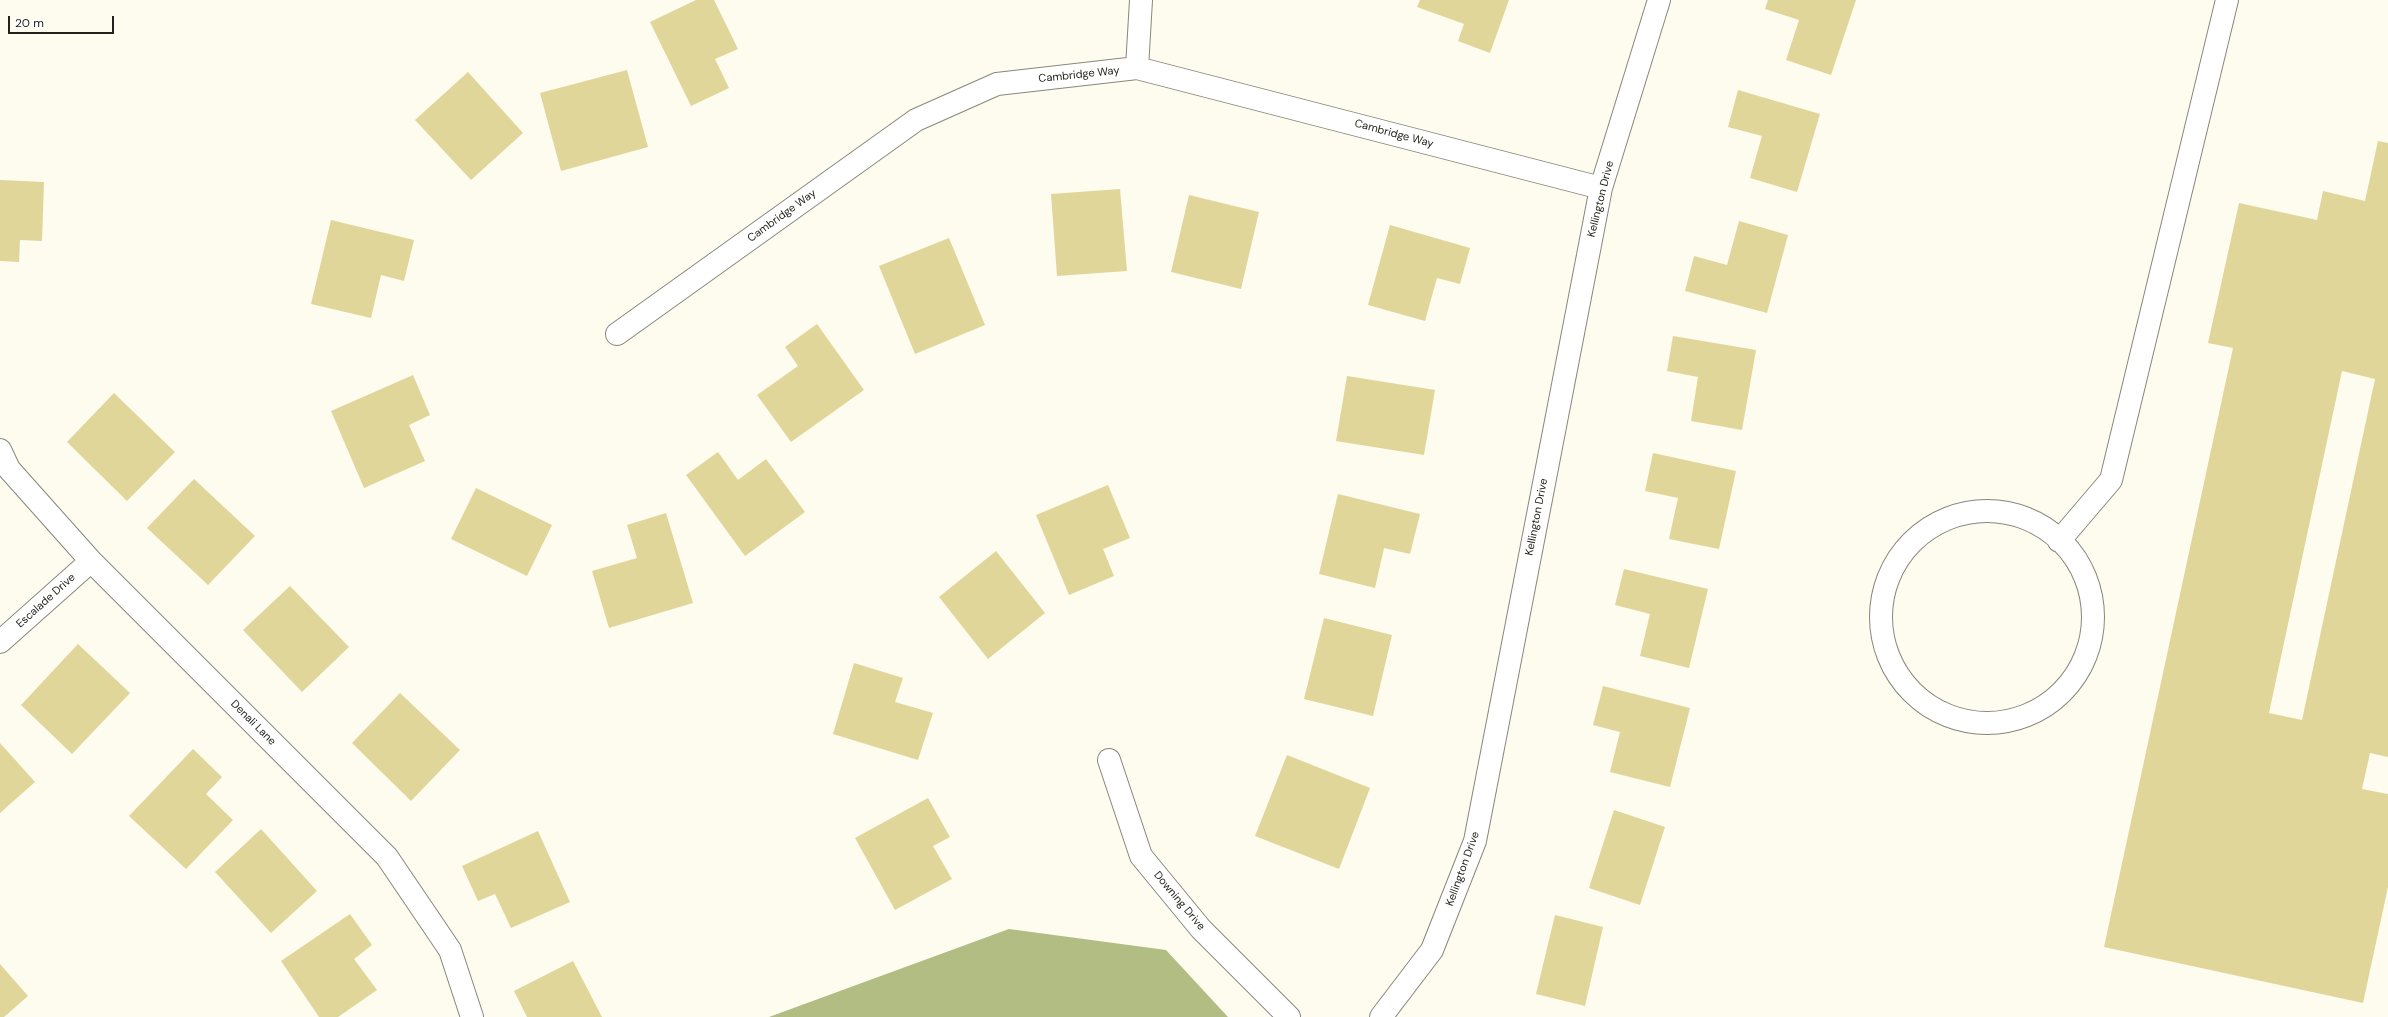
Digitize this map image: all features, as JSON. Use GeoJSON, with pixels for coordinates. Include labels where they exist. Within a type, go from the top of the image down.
{"type":"FeatureCollection","features":[{"type":"Feature","properties":{"kind":"street"},"geometry":{"type":"LineString","coordinates":[[1137,68],[1141,0]]}},
{"type":"Feature","properties":{"kind":"street","name":"Kellington Drive"},"geometry":{"type":"LineString","coordinates":[[1381,1017],[1432,950],[1475,841],[1601,188],[1659,0]]}},
{"type":"Feature","properties":{"kind":"street"},"geometry":{"type":"LineString","coordinates":[[2059,541],[2111,480],[2227,0]]}},
{"type":"Feature","properties":{"kind":"street","name":"Cambridge Way"},"geometry":{"type":"LineString","coordinates":[[617,334],[916,120],[997,84],[1137,68],[1601,188]]}},
{"type":"Feature","properties":{"kind":"street","name":"Denali Lane"},"geometry":{"type":"LineString","coordinates":[[0,450],[9,468],[91,561],[387,857],[450,950],[472,1017]]}},
{"type":"Feature","properties":{"kind":"street"},"geometry":{"type":"LineString","coordinates":[[1985,511],[2019,516],[2050,532],[2059,541],[2074,556],[2089,587],[2093,621],[2086,655],[2069,685],[2044,708],[2012,721],[1977,723],[1942,714],[1913,693],[1891,665],[1881,630],[1882,594],[1896,561],[1919,534],[1950,517],[1985,511]]}},
{"type":"Feature","properties":{"kind":"street","name":"Escalade Drive"},"geometry":{"type":"LineString","coordinates":[[0,642],[91,561]]}},
{"type":"Feature","properties":{"kind":"street","name":"Downing Drive"},"geometry":{"type":"LineString","coordinates":[[1109,760],[1141,856],[1201,929],[1289,1017]]}},
{"type":"Feature","properties":{"kind":"green space"},"geometry":{"type":"Polygon","coordinates":[[[1009,929],[1166,950],[1228,1017],[769,1017],[1009,929]]]}},
{"type":"Feature","properties":{"kind":"building"},"geometry":{"type":"Polygon","coordinates":[[[696,0],[714,0],[738,49],[715,59],[729,88],[691,106],[650,22],[696,0]]]}},
{"type":"Feature","properties":{"kind":"building"},"geometry":{"type":"Polygon","coordinates":[[[1420,0],[1509,0],[1490,53],[1458,41],[1464,24],[1417,7],[1420,0]]]}},
{"type":"Feature","properties":{"kind":"building"},"geometry":{"type":"Polygon","coordinates":[[[1768,0],[1856,0],[1831,75],[1786,60],[1799,20],[1765,9],[1768,0]]]}},
{"type":"Feature","properties":{"kind":"building"},"geometry":{"type":"Polygon","coordinates":[[[627,70],[648,147],[561,171],[540,93],[627,70]]]}},
{"type":"Feature","properties":{"kind":"building"},"geometry":{"type":"Polygon","coordinates":[[[468,72],[523,133],[471,180],[415,120],[468,72]]]}},
{"type":"Feature","properties":{"kind":"building"},"geometry":{"type":"Polygon","coordinates":[[[1738,90],[1820,114],[1797,192],[1750,178],[1762,136],[1728,127],[1738,90]]]}},
{"type":"Feature","properties":{"kind":"building"},"geometry":{"type":"Polygon","coordinates":[[[2378,141],[2388,143],[2388,757],[2370,753],[2362,789],[2388,794],[2388,887],[2363,1003],[2104,947],[2233,348],[2208,343],[2239,203],[2317,220],[2323,191],[2365,201],[2378,141]],[[2342,371],[2269,713],[2302,720],[2375,379],[2342,371]]]}},
{"type":"Feature","properties":{"kind":"building"},"geometry":{"type":"Polygon","coordinates":[[[0,180],[44,182],[42,241],[20,240],[19,262],[0,261],[0,180]]]}},
{"type":"Feature","properties":{"kind":"building"},"geometry":{"type":"Polygon","coordinates":[[[1120,189],[1127,271],[1057,276],[1051,194],[1120,189]]]}},
{"type":"Feature","properties":{"kind":"building"},"geometry":{"type":"Polygon","coordinates":[[[1189,195],[1259,212],[1241,289],[1171,272],[1189,195]]]}},
{"type":"Feature","properties":{"kind":"building"},"geometry":{"type":"Polygon","coordinates":[[[331,220],[414,240],[404,281],[381,275],[371,318],[311,304],[331,220]]]}},
{"type":"Feature","properties":{"kind":"building"},"geometry":{"type":"Polygon","coordinates":[[[1739,221],[1788,235],[1767,313],[1685,291],[1694,256],[1727,265],[1739,221]]]}},
{"type":"Feature","properties":{"kind":"building"},"geometry":{"type":"Polygon","coordinates":[[[1390,225],[1470,248],[1460,284],[1437,278],[1425,321],[1368,305],[1390,225]]]}},
{"type":"Feature","properties":{"kind":"building"},"geometry":{"type":"Polygon","coordinates":[[[949,238],[985,325],[915,354],[879,266],[949,238]]]}},
{"type":"Feature","properties":{"kind":"building"},"geometry":{"type":"Polygon","coordinates":[[[817,324],[864,390],[791,442],[757,395],[798,366],[785,347],[817,324]]]}},
{"type":"Feature","properties":{"kind":"building"},"geometry":{"type":"Polygon","coordinates":[[[1673,336],[1756,350],[1742,430],[1691,421],[1698,377],[1667,371],[1673,336]]]}},
{"type":"Feature","properties":{"kind":"building"},"geometry":{"type":"Polygon","coordinates":[[[413,375],[430,415],[409,425],[425,461],[364,488],[331,411],[413,375]]]}},
{"type":"Feature","properties":{"kind":"building"},"geometry":{"type":"Polygon","coordinates":[[[1347,376],[1435,390],[1424,455],[1336,441],[1347,376]]]}},
{"type":"Feature","properties":{"kind":"building"},"geometry":{"type":"Polygon","coordinates":[[[114,393],[175,452],[127,501],[67,442],[114,393]]]}},
{"type":"Feature","properties":{"kind":"building"},"geometry":{"type":"Polygon","coordinates":[[[718,452],[738,480],[766,459],[805,512],[745,556],[686,475],[718,452]]]}},
{"type":"Feature","properties":{"kind":"building"},"geometry":{"type":"Polygon","coordinates":[[[1653,453],[1736,471],[1719,549],[1669,539],[1678,498],[1645,491],[1653,453]]]}},
{"type":"Feature","properties":{"kind":"building"},"geometry":{"type":"Polygon","coordinates":[[[194,479],[255,536],[208,585],[147,528],[194,479]]]}},
{"type":"Feature","properties":{"kind":"building"},"geometry":{"type":"Polygon","coordinates":[[[1108,485],[1130,538],[1103,549],[1114,576],[1069,595],[1036,515],[1108,485]]]}},
{"type":"Feature","properties":{"kind":"building"},"geometry":{"type":"Polygon","coordinates":[[[476,488],[552,525],[527,576],[451,539],[476,488]]]}},
{"type":"Feature","properties":{"kind":"building"},"geometry":{"type":"Polygon","coordinates":[[[1338,494],[1420,514],[1410,554],[1384,548],[1375,588],[1319,574],[1338,494]]]}},
{"type":"Feature","properties":{"kind":"building"},"geometry":{"type":"Polygon","coordinates":[[[666,513],[693,603],[609,628],[592,571],[637,558],[627,525],[666,513]]]}},
{"type":"Feature","properties":{"kind":"building"},"geometry":{"type":"Polygon","coordinates":[[[996,551],[1045,613],[988,659],[939,597],[996,551]]]}},
{"type":"Feature","properties":{"kind":"building"},"geometry":{"type":"Polygon","coordinates":[[[1624,569],[1708,589],[1689,668],[1640,656],[1650,614],[1615,605],[1624,569]]]}},
{"type":"Feature","properties":{"kind":"building"},"geometry":{"type":"Polygon","coordinates":[[[290,586],[349,647],[302,692],[243,630],[290,586]]]}},
{"type":"Feature","properties":{"kind":"building"},"geometry":{"type":"Polygon","coordinates":[[[1324,618],[1392,635],[1373,716],[1304,699],[1324,618]]]}},
{"type":"Feature","properties":{"kind":"building"},"geometry":{"type":"Polygon","coordinates":[[[78,644],[130,693],[72,754],[21,705],[78,644]]]}},
{"type":"Feature","properties":{"kind":"building"},"geometry":{"type":"Polygon","coordinates":[[[854,663],[903,678],[895,702],[933,713],[918,760],[833,734],[854,663]]]}},
{"type":"Feature","properties":{"kind":"building"},"geometry":{"type":"Polygon","coordinates":[[[1603,686],[1690,708],[1670,787],[1610,772],[1620,732],[1593,725],[1603,686]]]}},
{"type":"Feature","properties":{"kind":"building"},"geometry":{"type":"Polygon","coordinates":[[[400,693],[460,750],[411,801],[352,743],[400,693]]]}},
{"type":"Feature","properties":{"kind":"building"},"geometry":{"type":"Polygon","coordinates":[[[0,743],[35,782],[0,813],[0,743]]]}},
{"type":"Feature","properties":{"kind":"building"},"geometry":{"type":"Polygon","coordinates":[[[193,749],[222,777],[206,794],[233,820],[186,869],[129,816],[193,749]]]}},
{"type":"Feature","properties":{"kind":"building"},"geometry":{"type":"Polygon","coordinates":[[[1287,755],[1370,788],[1339,869],[1255,836],[1287,755]]]}},
{"type":"Feature","properties":{"kind":"building"},"geometry":{"type":"Polygon","coordinates":[[[928,798],[950,837],[933,846],[952,879],[895,910],[855,838],[928,798]]]}},
{"type":"Feature","properties":{"kind":"building"},"geometry":{"type":"Polygon","coordinates":[[[1614,810],[1665,827],[1640,905],[1589,888],[1614,810]]]}},
{"type":"Feature","properties":{"kind":"building"},"geometry":{"type":"Polygon","coordinates":[[[261,829],[317,891],[271,933],[215,872],[261,829]]]}},
{"type":"Feature","properties":{"kind":"building"},"geometry":{"type":"Polygon","coordinates":[[[538,831],[570,902],[511,928],[495,894],[478,901],[462,866],[538,831]]]}},
{"type":"Feature","properties":{"kind":"building"},"geometry":{"type":"Polygon","coordinates":[[[350,914],[372,945],[354,959],[377,990],[338,1017],[319,1017],[281,961],[350,914]]]}},
{"type":"Feature","properties":{"kind":"building"},"geometry":{"type":"Polygon","coordinates":[[[1555,915],[1603,927],[1585,1006],[1536,994],[1555,915]]]}},
{"type":"Feature","properties":{"kind":"building"},"geometry":{"type":"Polygon","coordinates":[[[573,961],[602,1017],[527,1017],[514,991],[573,961]]]}},
{"type":"Feature","properties":{"kind":"building"},"geometry":{"type":"Polygon","coordinates":[[[0,964],[28,996],[4,1017],[0,1017],[0,964]]]}}]}
